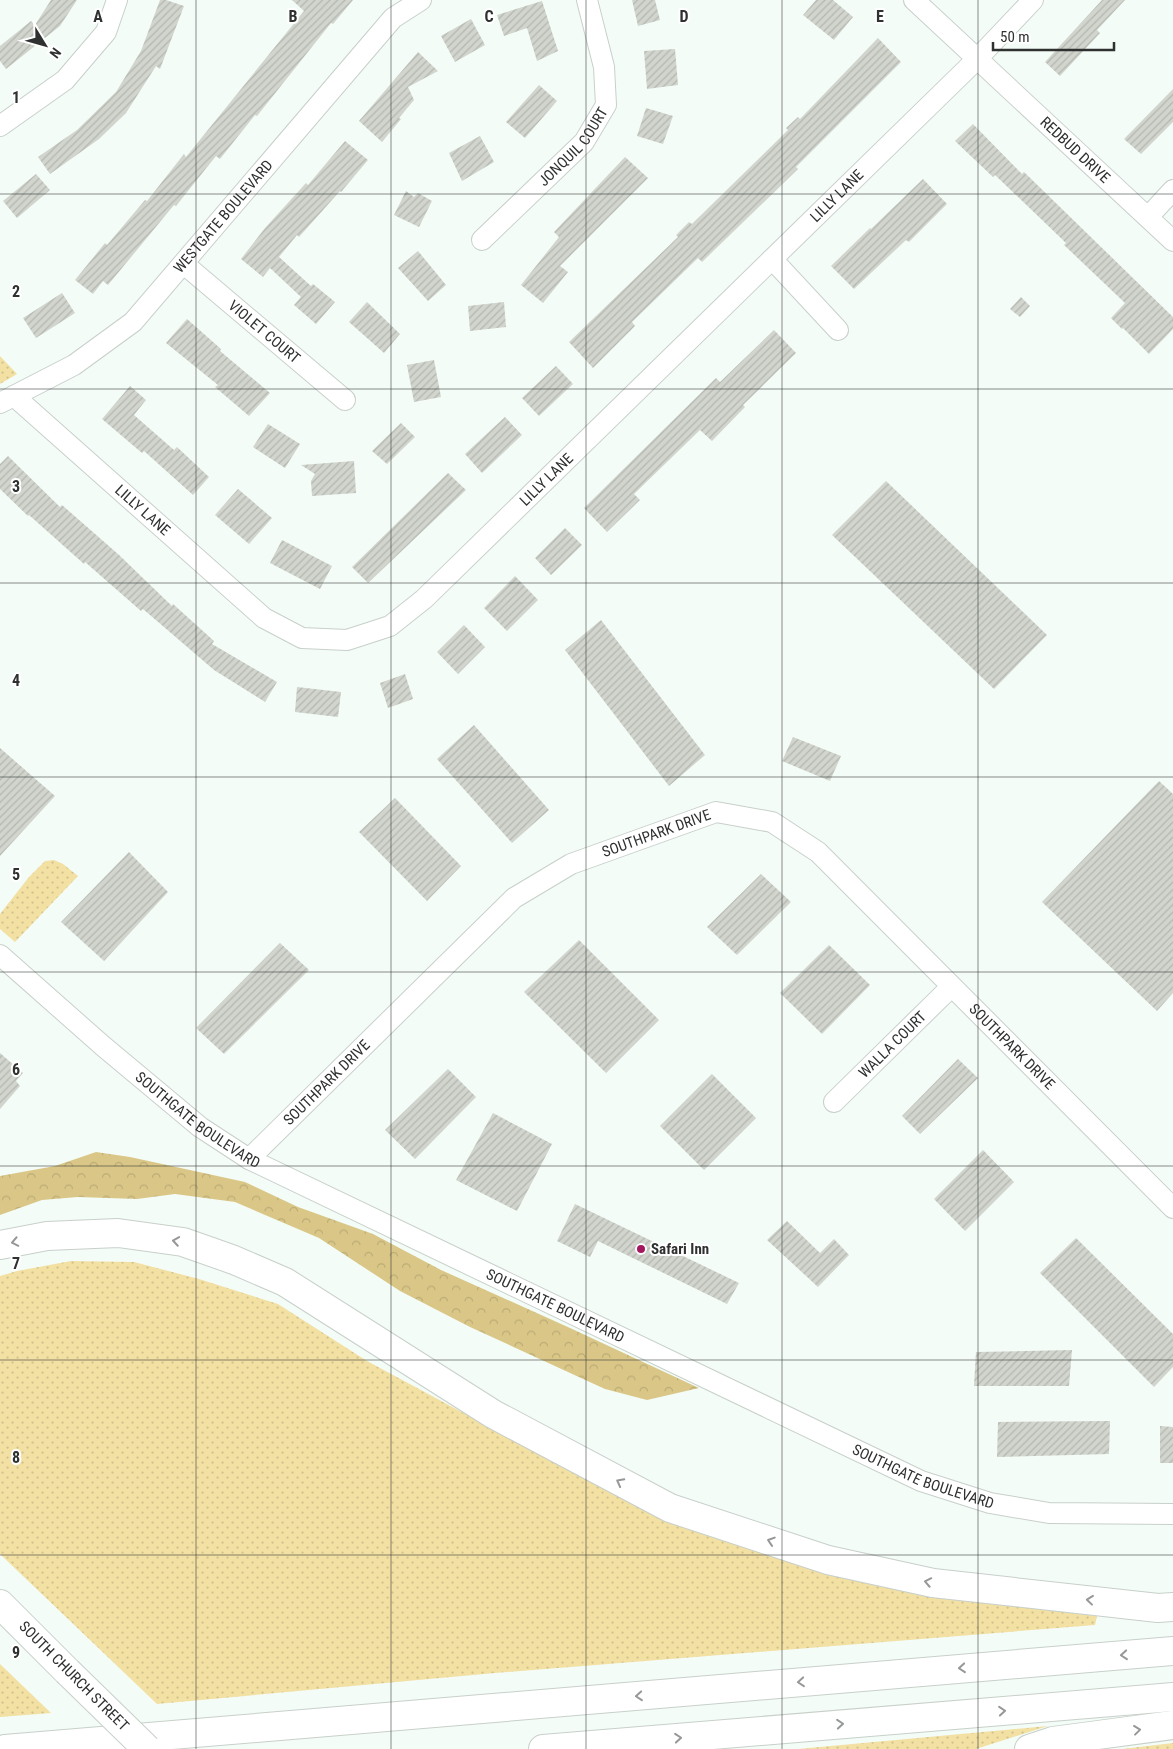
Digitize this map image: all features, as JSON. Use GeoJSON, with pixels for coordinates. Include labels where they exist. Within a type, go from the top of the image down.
{"type":"FeatureCollection","features":[{"type":"Feature","properties":{"kind":"highway"},"geometry":{"type":"LineString","coordinates":[[0,1245],[47,1236],[118,1233],[183,1242],[234,1260],[285,1282],[493,1414],[670,1508],[828,1560],[933,1583],[1158,1608],[1173,1607]]}},
{"type":"Feature","properties":{"kind":"highway","name":"SOUTH CHURCH STREET"},"geometry":{"type":"LineString","coordinates":[[5,1610],[147,1749]]}},
{"type":"Feature","properties":{"kind":"highway"},"geometry":{"type":"LineString","coordinates":[[4,1749],[1173,1651]]}},
{"type":"Feature","properties":{"kind":"highway"},"geometry":{"type":"LineString","coordinates":[[543,1749],[1173,1697]]}},
{"type":"Feature","properties":{"kind":"highway"},"geometry":{"type":"LineString","coordinates":[[1029,1749],[1053,1741],[1173,1725]]}},
{"type":"Feature","properties":{"kind":"street"},"geometry":{"type":"LineString","coordinates":[[0,126],[65,80],[106,32],[117,0]]}},
{"type":"Feature","properties":{"kind":"street","name":"WESTGATE BOULEVARD"},"geometry":{"type":"LineString","coordinates":[[7,399],[74,365],[133,322],[393,18],[421,0]]}},
{"type":"Feature","properties":{"kind":"street","name":"JONQUIL COURT"},"geometry":{"type":"LineString","coordinates":[[482,240],[584,142],[606,105],[604,67],[587,0]]}},
{"type":"Feature","properties":{"kind":"street"},"geometry":{"type":"LineString","coordinates":[[914,0],[977,59]]}},
{"type":"Feature","properties":{"kind":"street","name":"LILLY LANE"},"geometry":{"type":"LineString","coordinates":[[7,399],[264,618],[302,638],[347,640],[390,626],[424,599],[977,59],[1033,0]]}},
{"type":"Feature","properties":{"kind":"street","name":"REDBUD DRIVE"},"geometry":{"type":"LineString","coordinates":[[977,59],[1173,241]]}},
{"type":"Feature","properties":{"kind":"street"},"geometry":{"type":"LineString","coordinates":[[1148,217],[1173,190]]}},
{"type":"Feature","properties":{"kind":"street"},"geometry":{"type":"LineString","coordinates":[[772,259],[838,330]]}},
{"type":"Feature","properties":{"kind":"street","name":"VIOLET COURT"},"geometry":{"type":"LineString","coordinates":[[184,264],[345,400]]}},
{"type":"Feature","properties":{"kind":"street","name":"SOUTHPARK DRIVE"},"geometry":{"type":"LineString","coordinates":[[249,1159],[514,898],[571,864],[716,812],[772,822],[818,852],[1173,1208]]}},
{"type":"Feature","properties":{"kind":"street","name":"SOUTHGATE BOULEVARD"},"geometry":{"type":"LineString","coordinates":[[0,955],[100,1044],[200,1127],[249,1159],[920,1481],[990,1503],[1049,1513],[1173,1514]]}},
{"type":"Feature","properties":{"kind":"street","name":"WALLA COURT"},"geometry":{"type":"LineString","coordinates":[[834,1102],[951,987]]}},
{"type":"Feature","properties":{"kind":"shaded area"},"geometry":{"type":"Polygon","coordinates":[[[0,356],[17,374],[0,384],[0,356]]]}},
{"type":"Feature","properties":{"kind":"shaded area"},"geometry":{"type":"Polygon","coordinates":[[[54,860],[63,864],[78,876],[15,942],[0,929],[0,914],[29,877],[45,861],[54,860]]]}},
{"type":"Feature","properties":{"kind":"shaded area"},"geometry":{"type":"Polygon","coordinates":[[[71,1261],[134,1262],[199,1279],[278,1304],[367,1361],[553,1461],[964,1600],[1097,1616],[1095,1625],[495,1673],[157,1704],[0,1554],[0,1276],[71,1261]]]}},
{"type":"Feature","properties":{"kind":"shaded area"},"geometry":{"type":"Polygon","coordinates":[[[0,1664],[51,1713],[0,1717],[0,1664]]]}},
{"type":"Feature","properties":{"kind":"shaded area"},"geometry":{"type":"Polygon","coordinates":[[[1048,1726],[976,1749],[798,1749],[1048,1726]]]}},
{"type":"Feature","properties":{"kind":"shaded area"},"geometry":{"type":"Polygon","coordinates":[[[1173,1743],[1173,1749],[1122,1749],[1173,1743]]]}},
{"type":"Feature","properties":{"kind":"green space"},"geometry":{"type":"Polygon","coordinates":[[[96,1152],[130,1157],[245,1182],[298,1207],[373,1234],[441,1270],[699,1388],[647,1400],[605,1389],[470,1327],[400,1291],[319,1238],[235,1202],[175,1194],[137,1199],[78,1197],[42,1200],[0,1215],[0,1176],[55,1166],[96,1152]]]}},
{"type":"Feature","properties":{"kind":"building"},"geometry":{"type":"Polygon","coordinates":[[[51,0],[77,0],[60,26],[6,69],[0,61],[0,46],[31,21],[35,25],[51,0]]]}},
{"type":"Feature","properties":{"kind":"building"},"geometry":{"type":"Polygon","coordinates":[[[160,0],[184,6],[160,69],[156,66],[126,113],[99,139],[50,174],[38,157],[77,130],[116,92],[141,51],[160,0]]]}},
{"type":"Feature","properties":{"kind":"building"},"geometry":{"type":"Polygon","coordinates":[[[292,0],[353,0],[333,24],[331,23],[220,159],[216,156],[108,285],[103,281],[93,294],[75,280],[105,243],[107,245],[145,200],[147,201],[184,154],[186,157],[304,11],[292,0]]]}},
{"type":"Feature","properties":{"kind":"building"},"geometry":{"type":"Polygon","coordinates":[[[632,0],[655,0],[660,20],[638,26],[632,0]]]}},
{"type":"Feature","properties":{"kind":"building"},"geometry":{"type":"Polygon","coordinates":[[[816,0],[833,0],[853,17],[834,40],[803,15],[816,0]]]}},
{"type":"Feature","properties":{"kind":"building"},"geometry":{"type":"Polygon","coordinates":[[[1102,0],[1125,0],[1097,30],[1100,33],[1060,76],[1045,62],[1102,0]]]}},
{"type":"Feature","properties":{"kind":"building"},"geometry":{"type":"Polygon","coordinates":[[[542,1],[558,51],[537,61],[527,28],[504,36],[497,15],[542,1]]]}},
{"type":"Feature","properties":{"kind":"building"},"geometry":{"type":"Polygon","coordinates":[[[471,19],[485,45],[455,62],[441,36],[471,19]]]}},
{"type":"Feature","properties":{"kind":"building"},"geometry":{"type":"Polygon","coordinates":[[[878,38],[901,62],[796,167],[798,169],[702,262],[698,258],[632,322],[635,326],[593,368],[569,342],[678,237],[676,235],[689,222],[692,224],[788,130],[786,128],[798,117],[800,119],[878,38]]]}},
{"type":"Feature","properties":{"kind":"building"},"geometry":{"type":"Polygon","coordinates":[[[675,49],[678,85],[647,89],[644,51],[675,49]]]}},
{"type":"Feature","properties":{"kind":"building"},"geometry":{"type":"Polygon","coordinates":[[[418,52],[438,71],[408,87],[414,100],[382,142],[359,121],[418,52]]]}},
{"type":"Feature","properties":{"kind":"building"},"geometry":{"type":"Polygon","coordinates":[[[539,85],[557,101],[525,138],[506,122],[539,85]]]}},
{"type":"Feature","properties":{"kind":"building"},"geometry":{"type":"Polygon","coordinates":[[[1173,89],[1173,122],[1141,154],[1124,139],[1173,89]]]}},
{"type":"Feature","properties":{"kind":"building"},"geometry":{"type":"Polygon","coordinates":[[[646,108],[673,116],[663,144],[637,136],[646,108]]]}},
{"type":"Feature","properties":{"kind":"building"},"geometry":{"type":"Polygon","coordinates":[[[973,124],[1022,174],[1024,172],[1173,317],[1173,329],[1149,354],[1111,318],[1125,303],[995,175],[993,177],[955,141],[973,124]]]}},
{"type":"Feature","properties":{"kind":"building"},"geometry":{"type":"Polygon","coordinates":[[[480,136],[494,162],[462,181],[449,153],[480,136]]]}},
{"type":"Feature","properties":{"kind":"building"},"geometry":{"type":"Polygon","coordinates":[[[345,141],[368,160],[341,192],[299,237],[297,235],[279,257],[311,286],[313,284],[335,302],[316,324],[294,305],[301,297],[270,268],[263,277],[241,259],[265,228],[306,183],[308,185],[345,141]]]}},
{"type":"Feature","properties":{"kind":"building"},"geometry":{"type":"Polygon","coordinates":[[[625,157],[648,178],[560,266],[568,272],[543,303],[521,285],[559,237],[554,232],[625,157]]]}},
{"type":"Feature","properties":{"kind":"building"},"geometry":{"type":"Polygon","coordinates":[[[36,174],[50,190],[17,218],[3,201],[36,174]]]}},
{"type":"Feature","properties":{"kind":"building"},"geometry":{"type":"Polygon","coordinates":[[[923,179],[947,204],[909,242],[906,240],[854,289],[831,266],[923,179]]]}},
{"type":"Feature","properties":{"kind":"building"},"geometry":{"type":"Polygon","coordinates":[[[406,191],[414,197],[418,193],[432,201],[419,227],[394,215],[406,191]]]}},
{"type":"Feature","properties":{"kind":"building"},"geometry":{"type":"Polygon","coordinates":[[[418,251],[446,285],[428,301],[398,268],[418,251]]]}},
{"type":"Feature","properties":{"kind":"building"},"geometry":{"type":"Polygon","coordinates":[[[62,293],[75,313],[36,338],[23,318],[62,293]]]}},
{"type":"Feature","properties":{"kind":"building"},"geometry":{"type":"Polygon","coordinates":[[[1021,297],[1030,306],[1020,317],[1010,309],[1021,297]]]}},
{"type":"Feature","properties":{"kind":"building"},"geometry":{"type":"Polygon","coordinates":[[[367,302],[400,334],[384,353],[349,322],[367,302]]]}},
{"type":"Feature","properties":{"kind":"building"},"geometry":{"type":"Polygon","coordinates":[[[504,302],[506,327],[470,331],[468,306],[504,302]]]}},
{"type":"Feature","properties":{"kind":"building"},"geometry":{"type":"Polygon","coordinates":[[[187,319],[221,349],[220,351],[270,393],[249,416],[215,387],[218,385],[166,343],[187,319]]]}},
{"type":"Feature","properties":{"kind":"building"},"geometry":{"type":"Polygon","coordinates":[[[774,330],[796,353],[743,405],[745,407],[712,441],[700,430],[634,494],[640,500],[607,532],[584,508],[716,378],[720,382],[774,330]]]}},
{"type":"Feature","properties":{"kind":"building"},"geometry":{"type":"Polygon","coordinates":[[[434,360],[441,397],[414,402],[407,365],[434,360]]]}},
{"type":"Feature","properties":{"kind":"building"},"geometry":{"type":"Polygon","coordinates":[[[556,366],[573,384],[539,416],[522,398],[556,366]]]}},
{"type":"Feature","properties":{"kind":"building"},"geometry":{"type":"Polygon","coordinates":[[[130,386],[146,400],[134,415],[174,450],[177,447],[209,477],[193,495],[144,451],[142,453],[102,419],[130,386]]]}},
{"type":"Feature","properties":{"kind":"building"},"geometry":{"type":"Polygon","coordinates":[[[505,417],[522,435],[482,473],[465,454],[505,417]]]}},
{"type":"Feature","properties":{"kind":"building"},"geometry":{"type":"Polygon","coordinates":[[[401,423],[415,437],[387,464],[372,451],[401,423]]]}},
{"type":"Feature","properties":{"kind":"building"},"geometry":{"type":"Polygon","coordinates":[[[268,424],[300,444],[285,468],[253,447],[268,424]]]}},
{"type":"Feature","properties":{"kind":"building"},"geometry":{"type":"Polygon","coordinates":[[[8,456],[60,507],[62,505],[118,554],[172,606],[173,604],[214,641],[212,644],[277,682],[265,702],[214,670],[143,609],[141,611],[28,516],[0,489],[0,464],[8,456]]]}},
{"type":"Feature","properties":{"kind":"building"},"geometry":{"type":"Polygon","coordinates":[[[354,461],[356,493],[312,496],[311,481],[315,474],[301,465],[354,461]]]}},
{"type":"Feature","properties":{"kind":"building"},"geometry":{"type":"Polygon","coordinates":[[[448,473],[466,490],[368,583],[352,567],[448,473]]]}},
{"type":"Feature","properties":{"kind":"building"},"geometry":{"type":"Polygon","coordinates":[[[886,481],[1047,635],[994,689],[832,535],[886,481]]]}},
{"type":"Feature","properties":{"kind":"building"},"geometry":{"type":"Polygon","coordinates":[[[238,489],[272,518],[249,544],[215,515],[238,489]]]}},
{"type":"Feature","properties":{"kind":"building"},"geometry":{"type":"Polygon","coordinates":[[[565,528],[582,545],[551,575],[535,558],[565,528]]]}},
{"type":"Feature","properties":{"kind":"building"},"geometry":{"type":"Polygon","coordinates":[[[282,540],[332,566],[320,589],[270,563],[282,540]]]}},
{"type":"Feature","properties":{"kind":"building"},"geometry":{"type":"Polygon","coordinates":[[[515,576],[538,600],[507,631],[484,608],[515,576]]]}},
{"type":"Feature","properties":{"kind":"building"},"geometry":{"type":"Polygon","coordinates":[[[601,620],[705,755],[669,786],[565,650],[601,620]]]}},
{"type":"Feature","properties":{"kind":"building"},"geometry":{"type":"Polygon","coordinates":[[[464,625],[485,647],[458,674],[437,652],[464,625]]]}},
{"type":"Feature","properties":{"kind":"building"},"geometry":{"type":"Polygon","coordinates":[[[405,674],[413,699],[388,708],[380,683],[405,674]]]}},
{"type":"Feature","properties":{"kind":"building"},"geometry":{"type":"Polygon","coordinates":[[[297,687],[341,692],[338,717],[295,712],[297,687]]]}},
{"type":"Feature","properties":{"kind":"building"},"geometry":{"type":"Polygon","coordinates":[[[474,725],[549,810],[512,843],[437,759],[474,725]]]}},
{"type":"Feature","properties":{"kind":"building"},"geometry":{"type":"Polygon","coordinates":[[[793,737],[841,756],[830,781],[782,761],[793,737]]]}},
{"type":"Feature","properties":{"kind":"building"},"geometry":{"type":"Polygon","coordinates":[[[0,748],[55,796],[0,856],[0,748]]]}},
{"type":"Feature","properties":{"kind":"building"},"geometry":{"type":"Polygon","coordinates":[[[1159,781],[1173,794],[1173,993],[1157,1011],[1042,902],[1159,781]]]}},
{"type":"Feature","properties":{"kind":"building"},"geometry":{"type":"Polygon","coordinates":[[[395,798],[461,866],[427,901],[359,832],[395,798]]]}},
{"type":"Feature","properties":{"kind":"building"},"geometry":{"type":"Polygon","coordinates":[[[129,852],[168,892],[104,961],[61,922],[129,852]]]}},
{"type":"Feature","properties":{"kind":"building"},"geometry":{"type":"Polygon","coordinates":[[[761,874],[791,902],[737,955],[707,927],[761,874]]]}},
{"type":"Feature","properties":{"kind":"building"},"geometry":{"type":"Polygon","coordinates":[[[579,940],[659,1020],[606,1073],[524,992],[579,940]]]}},
{"type":"Feature","properties":{"kind":"building"},"geometry":{"type":"Polygon","coordinates":[[[280,943],[309,970],[224,1054],[196,1028],[280,943]]]}},
{"type":"Feature","properties":{"kind":"building"},"geometry":{"type":"Polygon","coordinates":[[[829,945],[870,985],[822,1034],[780,993],[829,945]]]}},
{"type":"Feature","properties":{"kind":"building"},"geometry":{"type":"Polygon","coordinates":[[[0,1053],[23,1073],[16,1081],[20,1086],[0,1109],[0,1053]]]}},
{"type":"Feature","properties":{"kind":"building"},"geometry":{"type":"Polygon","coordinates":[[[958,1059],[978,1078],[920,1134],[902,1116],[958,1059]]]}},
{"type":"Feature","properties":{"kind":"building"},"geometry":{"type":"Polygon","coordinates":[[[448,1069],[476,1097],[415,1159],[385,1130],[448,1069]]]}},
{"type":"Feature","properties":{"kind":"building"},"geometry":{"type":"Polygon","coordinates":[[[712,1074],[756,1118],[704,1170],[660,1126],[712,1074]]]}},
{"type":"Feature","properties":{"kind":"building"},"geometry":{"type":"Polygon","coordinates":[[[493,1113],[552,1144],[517,1211],[456,1180],[493,1113]]]}},
{"type":"Feature","properties":{"kind":"building"},"geometry":{"type":"Polygon","coordinates":[[[983,1150],[1014,1182],[965,1231],[934,1199],[983,1150]]]}},
{"type":"Feature","properties":{"kind":"building","name":"Safari Inn"},"geometry":{"type":"Polygon","coordinates":[[[575,1204],[739,1283],[727,1304],[598,1241],[590,1257],[557,1241],[575,1204]]]}},
{"type":"Feature","properties":{"kind":"building"},"geometry":{"type":"Polygon","coordinates":[[[787,1221],[820,1253],[834,1239],[849,1255],[818,1287],[767,1240],[787,1221]]]}},
{"type":"Feature","properties":{"kind":"building"},"geometry":{"type":"Polygon","coordinates":[[[1076,1238],[1173,1334],[1173,1367],[1154,1387],[1040,1273],[1076,1238]]]}},
{"type":"Feature","properties":{"kind":"building"},"geometry":{"type":"Polygon","coordinates":[[[1072,1350],[1069,1386],[974,1386],[976,1352],[1072,1350]]]}},
{"type":"Feature","properties":{"kind":"building"},"geometry":{"type":"Polygon","coordinates":[[[1110,1421],[1109,1454],[997,1457],[998,1422],[1110,1421]]]}},
{"type":"Feature","properties":{"kind":"building"},"geometry":{"type":"Polygon","coordinates":[[[1160,1426],[1173,1427],[1173,1463],[1160,1463],[1160,1426]]]}},
{"type":"Feature","properties":{"kind":"place","name":"Safari Inn"},"geometry":{"type":"Point","coordinates":[641,1249]}}]}
